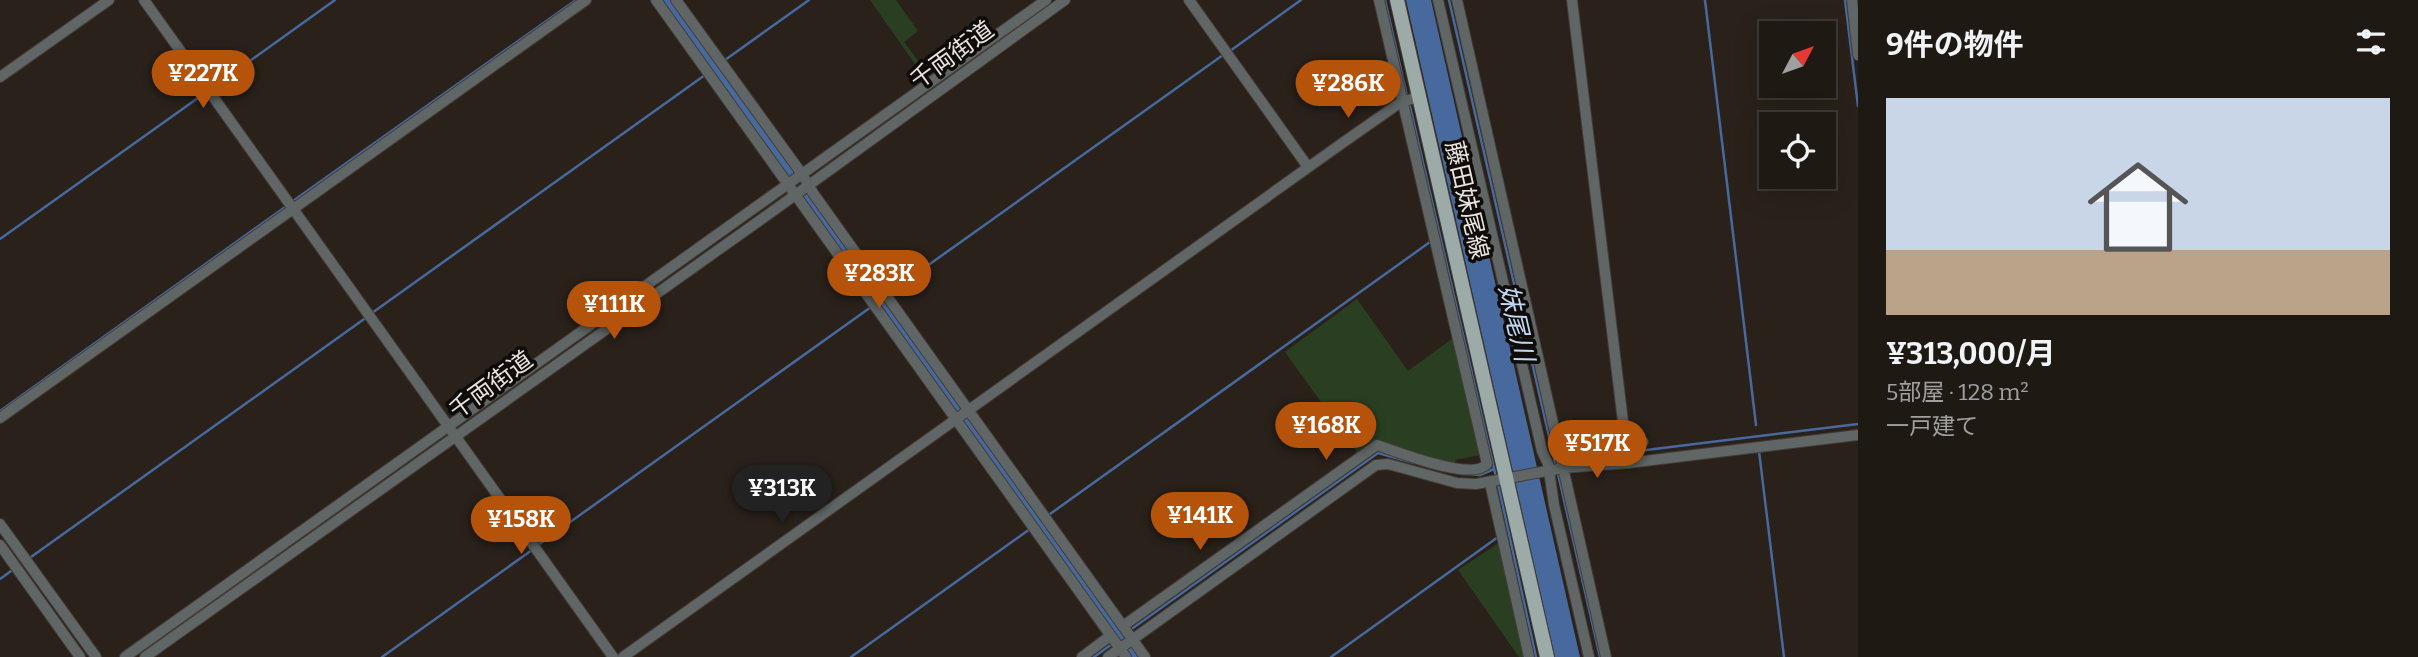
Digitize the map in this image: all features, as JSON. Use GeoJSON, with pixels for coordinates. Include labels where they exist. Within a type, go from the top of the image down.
{"type":"FeatureCollection","features":[{"type":"Feature","properties":{"kind":"main road","name":"藤田妹尾線"},"geometry":{"type":"LineString","coordinates":[[1397,0],[1410,99],[1500,481],[1547,657]]}},
{"type":"Feature","properties":{"kind":"street"},"geometry":{"type":"LineString","coordinates":[[0,77],[109,0]]}},
{"type":"Feature","properties":{"kind":"street"},"geometry":{"type":"LineString","coordinates":[[144,0],[612,657]]}},
{"type":"Feature","properties":{"kind":"street"},"geometry":{"type":"LineString","coordinates":[[0,418],[290,206],[586,0]]}},
{"type":"Feature","properties":{"kind":"street"},"geometry":{"type":"LineString","coordinates":[[656,0],[802,174],[883,302],[1121,644],[1145,657]]}},
{"type":"Feature","properties":{"kind":"street"},"geometry":{"type":"LineString","coordinates":[[676,0],[712,66],[788,184],[883,302],[1040,528],[1123,626],[1121,644]]}},
{"type":"Feature","properties":{"kind":"street"},"geometry":{"type":"LineString","coordinates":[[125,657],[451,431],[788,184],[1046,0]]}},
{"type":"Feature","properties":{"kind":"street","name":"千両街道"},"geometry":{"type":"LineString","coordinates":[[145,657],[451,431],[809,185],[1065,0]]}},
{"type":"Feature","properties":{"kind":"street"},"geometry":{"type":"LineString","coordinates":[[1189,0],[1308,167]]}},
{"type":"Feature","properties":{"kind":"street"},"geometry":{"type":"LineString","coordinates":[[1123,626],[1299,510],[1377,466],[1388,464],[1445,472],[1471,471],[1485,468],[1487,464],[1435,240],[1410,99],[1379,0]]}},
{"type":"Feature","properties":{"kind":"street"},"geometry":{"type":"LineString","coordinates":[[1572,0],[1625,450]]}},
{"type":"Feature","properties":{"kind":"street"},"geometry":{"type":"LineString","coordinates":[[1852,0],[1858,55]]}},
{"type":"Feature","properties":{"kind":"street"},"geometry":{"type":"LineString","coordinates":[[1449,4],[1559,452],[1554,470],[1554,505],[1589,657]]}},
{"type":"Feature","properties":{"kind":"street"},"geometry":{"type":"LineString","coordinates":[[1449,4],[1539,437],[1554,470],[1606,657]]}},
{"type":"Feature","properties":{"kind":"street"},"geometry":{"type":"LineString","coordinates":[[623,657],[1308,167],[1410,99]]}},
{"type":"Feature","properties":{"kind":"street"},"geometry":{"type":"LineString","coordinates":[[1559,452],[1858,435]]}},
{"type":"Feature","properties":{"kind":"street"},"geometry":{"type":"LineString","coordinates":[[1108,657],[1121,644],[1299,510],[1377,445],[1445,472],[1464,484],[1500,481],[1554,470],[1625,450],[1643,442]]}},
{"type":"Feature","properties":{"kind":"street"},"geometry":{"type":"LineString","coordinates":[[1500,481],[1502,536],[1529,657]]}},
{"type":"Feature","properties":{"kind":"street"},"geometry":{"type":"LineString","coordinates":[[0,524],[23,568],[79,657]]}},
{"type":"Feature","properties":{"kind":"street"},"geometry":{"type":"LineString","coordinates":[[0,545],[23,568],[96,657]]}},
{"type":"Feature","properties":{"kind":"street"},"geometry":{"type":"LineString","coordinates":[[1082,657],[1121,644]]}},
{"type":"Feature","properties":{"kind":"green space"},"geometry":{"type":"Polygon","coordinates":[[[870,0],[896,0],[918,31],[904,42],[931,78],[927,81],[870,0]]]}},
{"type":"Feature","properties":{"kind":"green space"},"geometry":{"type":"Polygon","coordinates":[[[1357,299],[1408,371],[1453,338],[1485,454],[1455,460],[1456,467],[1379,443],[1359,455],[1285,352],[1357,299]]]}},
{"type":"Feature","properties":{"kind":"green space"},"geometry":{"type":"Polygon","coordinates":[[[1500,542],[1527,657],[1519,657],[1458,570],[1500,542]]]}},
{"type":"Feature","properties":{"kind":"water","name":"妹尾川"},"geometry":{"type":"Polygon","coordinates":[[[1406,0],[1431,0],[1580,657],[1555,657],[1406,0]]]}},
{"type":"Feature","properties":{"kind":"waterway"},"geometry":{"type":"LineString","coordinates":[[212,88],[335,0]]}},
{"type":"Feature","properties":{"kind":"waterway"},"geometry":{"type":"LineString","coordinates":[[293,201],[576,0]]}},
{"type":"Feature","properties":{"kind":"waterway"},"geometry":{"type":"LineString","coordinates":[[663,0],[787,170]]}},
{"type":"Feature","properties":{"kind":"waterway"},"geometry":{"type":"LineString","coordinates":[[725,60],[809,0]]}},
{"type":"Feature","properties":{"kind":"waterway"},"geometry":{"type":"LineString","coordinates":[[1230,51],[1301,0]]}},
{"type":"Feature","properties":{"kind":"waterway"},"geometry":{"type":"LineString","coordinates":[[1385,0],[1407,96]]}},
{"type":"Feature","properties":{"kind":"waterway"},"geometry":{"type":"LineString","coordinates":[[1449,0],[1556,467]]}},
{"type":"Feature","properties":{"kind":"waterway"},"geometry":{"type":"LineString","coordinates":[[1705,0],[1756,425]]}},
{"type":"Feature","properties":{"kind":"waterway"},"geometry":{"type":"LineString","coordinates":[[1845,0],[1858,106]]}},
{"type":"Feature","properties":{"kind":"waterway"},"geometry":{"type":"LineString","coordinates":[[892,291],[1223,55]]}},
{"type":"Feature","properties":{"kind":"waterway"},"geometry":{"type":"LineString","coordinates":[[372,313],[705,75]]}},
{"type":"Feature","properties":{"kind":"waterway"},"geometry":{"type":"LineString","coordinates":[[0,239],[205,93]]}},
{"type":"Feature","properties":{"kind":"waterway"},"geometry":{"type":"LineString","coordinates":[[1409,102],[1496,477]]}},
{"type":"Feature","properties":{"kind":"waterway"},"geometry":{"type":"LineString","coordinates":[[807,199],[1133,657]]}},
{"type":"Feature","properties":{"kind":"waterway"},"geometry":{"type":"LineString","coordinates":[[0,411],[288,205]]}},
{"type":"Feature","properties":{"kind":"waterway"},"geometry":{"type":"LineString","coordinates":[[1050,514],[1430,242]]}},
{"type":"Feature","properties":{"kind":"waterway"},"geometry":{"type":"LineString","coordinates":[[538,545],[871,307]]}},
{"type":"Feature","properties":{"kind":"waterway"},"geometry":{"type":"LineString","coordinates":[[31,557],[367,317]]}},
{"type":"Feature","properties":{"kind":"waterway"},"geometry":{"type":"LineString","coordinates":[[1630,452],[1858,424]]}},
{"type":"Feature","properties":{"kind":"waterway"},"geometry":{"type":"LineString","coordinates":[[1564,457],[1623,451]]}},
{"type":"Feature","properties":{"kind":"waterway"},"geometry":{"type":"LineString","coordinates":[[1759,451],[1784,657]]}},
{"type":"Feature","properties":{"kind":"waterway"},"geometry":{"type":"LineString","coordinates":[[1133,628],[1378,453],[1414,463]]}},
{"type":"Feature","properties":{"kind":"waterway"},"geometry":{"type":"LineString","coordinates":[[1457,473],[1480,475],[1494,469]]}},
{"type":"Feature","properties":{"kind":"waterway"},"geometry":{"type":"LineString","coordinates":[[1558,474],[1600,657]]}},
{"type":"Feature","properties":{"kind":"waterway"},"geometry":{"type":"LineString","coordinates":[[1498,484],[1536,657]]}},
{"type":"Feature","properties":{"kind":"waterway"},"geometry":{"type":"LineString","coordinates":[[851,657],[1030,529]]}},
{"type":"Feature","properties":{"kind":"waterway"},"geometry":{"type":"LineString","coordinates":[[1331,657],[1498,537]]}},
{"type":"Feature","properties":{"kind":"waterway"},"geometry":{"type":"LineString","coordinates":[[382,657],[532,550]]}},
{"type":"Feature","properties":{"kind":"waterway"},"geometry":{"type":"LineString","coordinates":[[0,579],[11,571]]}},
{"type":"Feature","properties":{"kind":"waterway"},"geometry":{"type":"LineString","coordinates":[[1094,657],[1112,644]]}}]}
